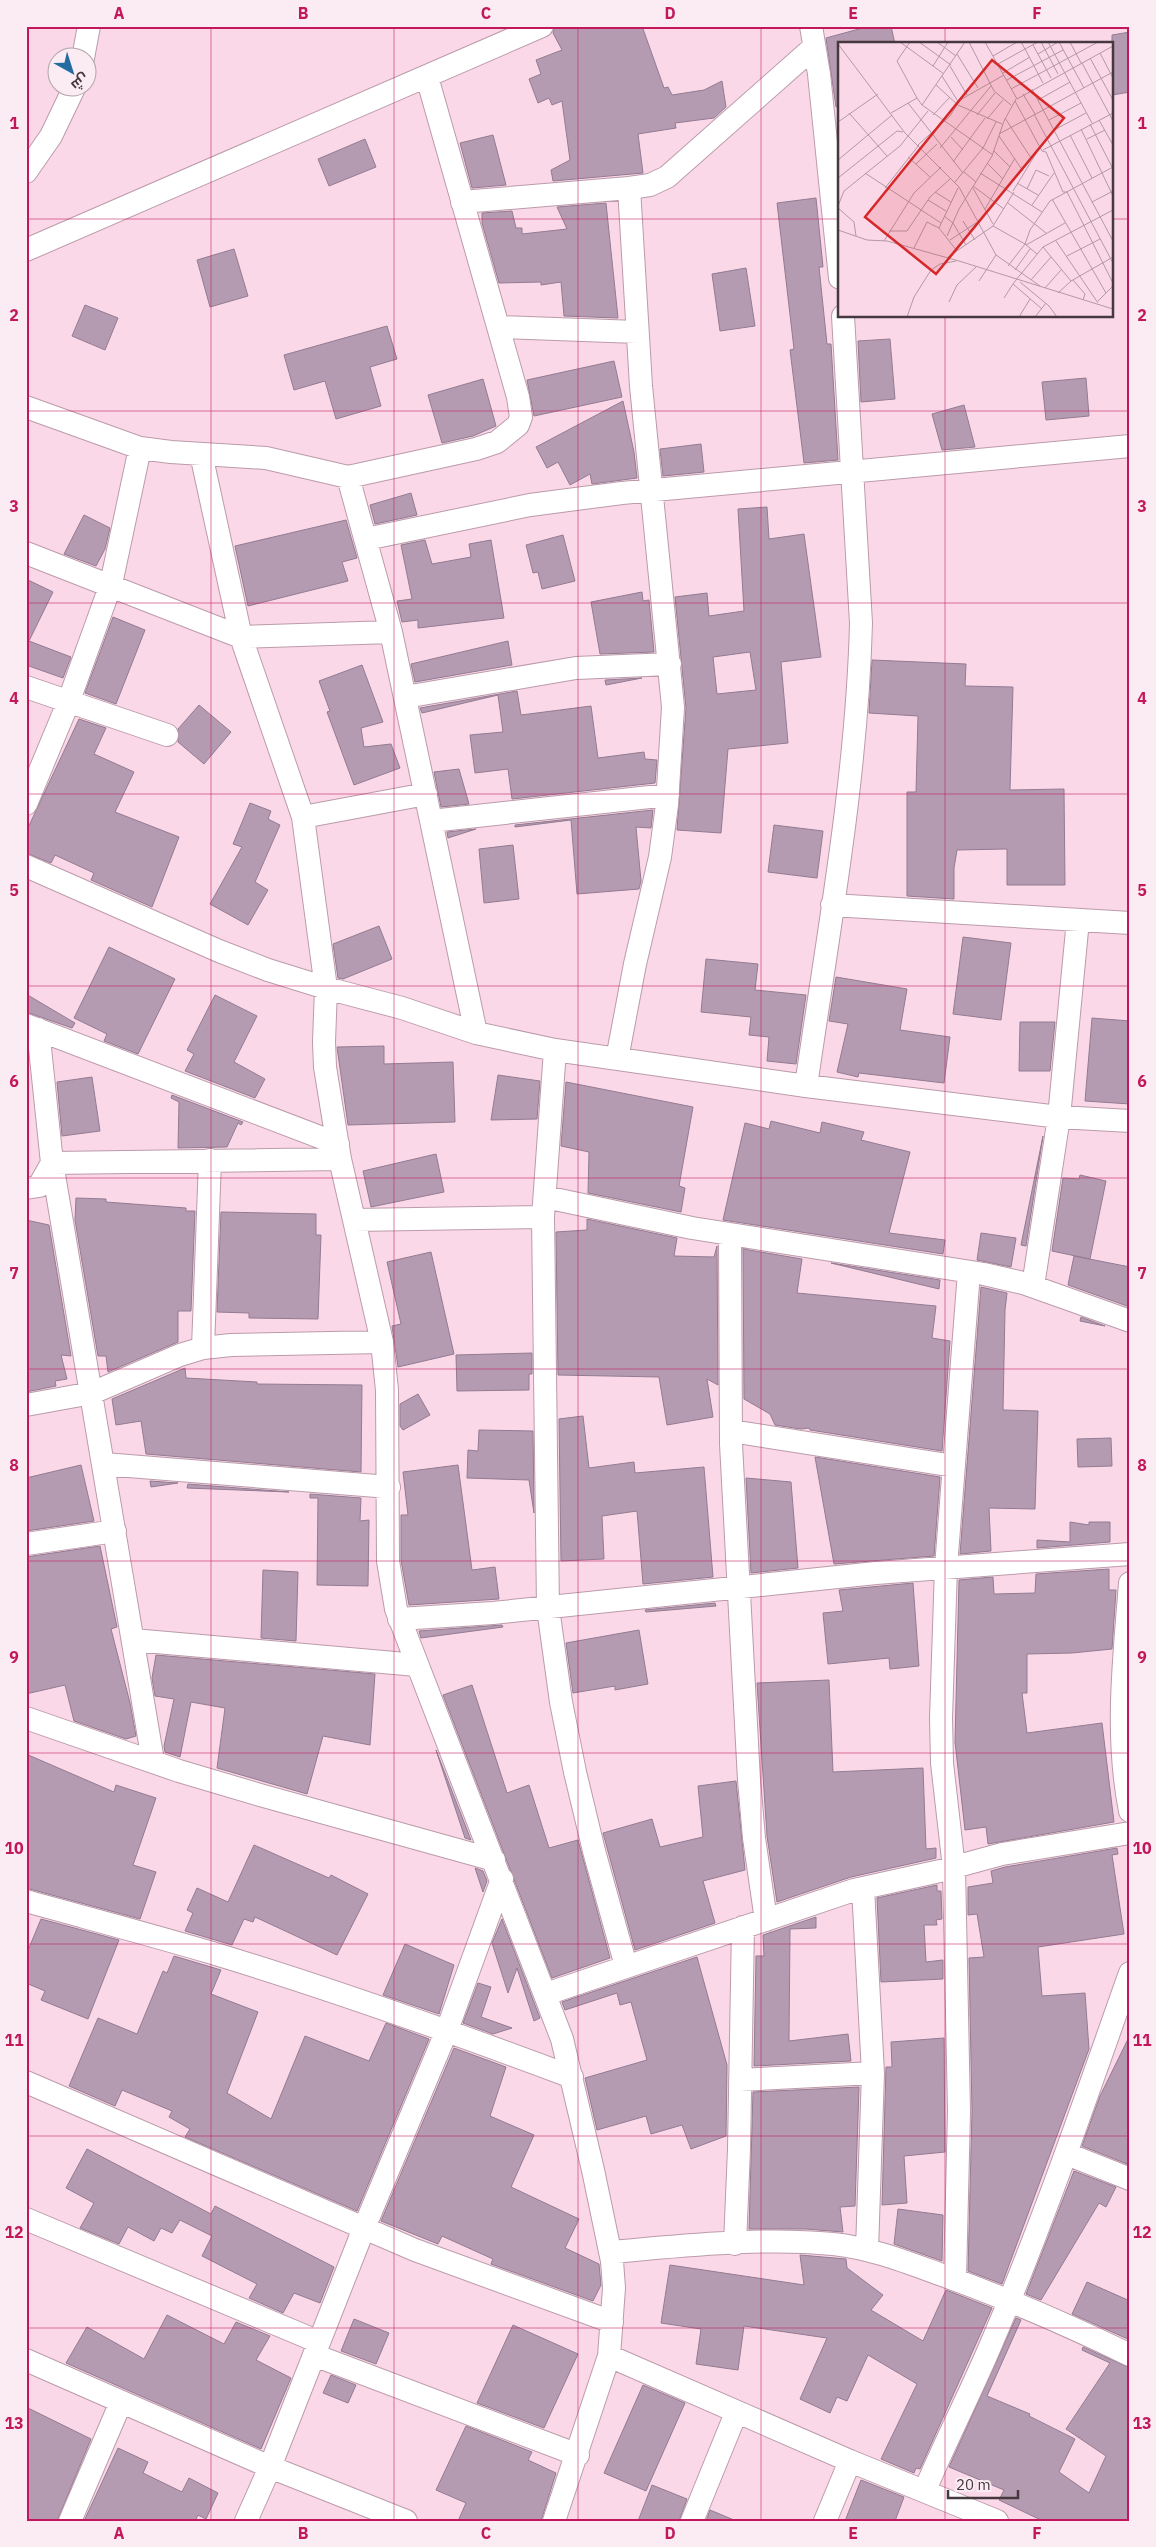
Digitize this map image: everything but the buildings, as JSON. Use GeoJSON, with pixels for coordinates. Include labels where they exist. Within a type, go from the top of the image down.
{"type":"FeatureCollection","features":[{"type":"Feature","properties":{"kind":"street"},"geometry":{"type":"LineString","coordinates":[[85,48],[89,26]]}},
{"type":"Feature","properties":{"kind":"street"},"geometry":{"type":"LineString","coordinates":[[26,250],[542,26]]}},
{"type":"Feature","properties":{"kind":"street"},"geometry":{"type":"LineString","coordinates":[[462,202],[650,186],[666,177],[813,37]]}},
{"type":"Feature","properties":{"kind":"street"},"geometry":{"type":"LineString","coordinates":[[813,37],[823,109],[838,258]]}},
{"type":"Feature","properties":{"kind":"street"},"geometry":{"type":"LineString","coordinates":[[26,407],[140,448],[266,458],[348,477],[482,448],[497,442],[514,429],[521,417],[520,408],[427,77]]}},
{"type":"Feature","properties":{"kind":"street"},"geometry":{"type":"LineString","coordinates":[[26,172],[51,136],[69,98]]}},
{"type":"Feature","properties":{"kind":"street"},"geometry":{"type":"LineString","coordinates":[[617,1059],[637,955],[660,857],[668,795],[673,706],[650,491],[637,332],[630,188]]}},
{"type":"Feature","properties":{"kind":"street"},"geometry":{"type":"LineString","coordinates":[[806,1086],[855,735],[860,658],[861,624],[843,318]]}},
{"type":"Feature","properties":{"kind":"street"},"geometry":{"type":"LineString","coordinates":[[498,327],[637,332]]}},
{"type":"Feature","properties":{"kind":"street"},"geometry":{"type":"LineString","coordinates":[[366,540],[530,505],[853,471],[1130,446]]}},
{"type":"Feature","properties":{"kind":"street"},"geometry":{"type":"LineString","coordinates":[[26,804],[68,703],[111,584],[140,448]]}},
{"type":"Feature","properties":{"kind":"street"},"geometry":{"type":"LineString","coordinates":[[200,454],[241,637],[303,817],[326,988],[325,1067],[339,1152],[382,1342],[387,1390],[388,1561],[399,1619],[562,2039],[610,2252],[614,2288],[608,2356],[578,2455],[554,2521]]}},
{"type":"Feature","properties":{"kind":"street"},"geometry":{"type":"LineString","coordinates":[[348,477],[391,632],[476,1033]]}},
{"type":"Feature","properties":{"kind":"street"},"geometry":{"type":"LineString","coordinates":[[26,553],[111,584],[241,637],[391,632]]}},
{"type":"Feature","properties":{"kind":"street"},"geometry":{"type":"LineString","coordinates":[[405,697],[576,668],[670,664]]}},
{"type":"Feature","properties":{"kind":"street"},"geometry":{"type":"LineString","coordinates":[[26,687],[68,703],[167,735]]}},
{"type":"Feature","properties":{"kind":"street"},"geometry":{"type":"LineString","coordinates":[[303,817],[426,794]]}},
{"type":"Feature","properties":{"kind":"street"},"geometry":{"type":"LineString","coordinates":[[431,821],[668,795]]}},
{"type":"Feature","properties":{"kind":"street"},"geometry":{"type":"LineString","coordinates":[[28,873],[219,951],[326,988],[393,1006],[476,1033],[555,1050],[806,1086],[1058,1117],[1130,1121]]}},
{"type":"Feature","properties":{"kind":"street"},"geometry":{"type":"LineString","coordinates":[[832,904],[1130,923]]}},
{"type":"Feature","properties":{"kind":"street"},"geometry":{"type":"LineString","coordinates":[[1033,1286],[1058,1117],[1078,920]]}},
{"type":"Feature","properties":{"kind":"street"},"geometry":{"type":"LineString","coordinates":[[32,1027],[339,1152]]}},
{"type":"Feature","properties":{"kind":"street"},"geometry":{"type":"LineString","coordinates":[[32,1027],[52,1163],[153,1761]]}},
{"type":"Feature","properties":{"kind":"street"},"geometry":{"type":"LineString","coordinates":[[555,1050],[544,1207],[548,1608],[561,1702],[575,1772],[594,1851],[626,1966]]}},
{"type":"Feature","properties":{"kind":"street"},"geometry":{"type":"LineString","coordinates":[[52,1163],[210,1160],[339,1152]]}},
{"type":"Feature","properties":{"kind":"street"},"geometry":{"type":"LineString","coordinates":[[203,1348],[210,1160]]}},
{"type":"Feature","properties":{"kind":"street"},"geometry":{"type":"LineString","coordinates":[[26,1188],[39,1186],[52,1163]]}},
{"type":"Feature","properties":{"kind":"street"},"geometry":{"type":"LineString","coordinates":[[354,1220],[544,1207],[969,1272],[1033,1286],[1130,1321]]}},
{"type":"Feature","properties":{"kind":"street"},"geometry":{"type":"LineString","coordinates":[[730,1234],[731,1431],[751,1809],[766,1920]]}},
{"type":"Feature","properties":{"kind":"street"},"geometry":{"type":"LineString","coordinates":[[955,2279],[959,2110],[954,1868],[942,1763],[941,1718],[946,1567],[969,1272]]}},
{"type":"Feature","properties":{"kind":"street"},"geometry":{"type":"LineString","coordinates":[[26,1405],[92,1393],[180,1355],[203,1348],[231,1345],[382,1342]]}},
{"type":"Feature","properties":{"kind":"street"},"geometry":{"type":"LineString","coordinates":[[731,1431],[954,1466]]}},
{"type":"Feature","properties":{"kind":"street"},"geometry":{"type":"LineString","coordinates":[[104,1464],[389,1487]]}},
{"type":"Feature","properties":{"kind":"street"},"geometry":{"type":"LineString","coordinates":[[26,1544],[115,1531]]}},
{"type":"Feature","properties":{"kind":"street"},"geometry":{"type":"LineString","coordinates":[[399,1619],[548,1608],[946,1567],[1130,1554]]}},
{"type":"Feature","properties":{"kind":"street"},"geometry":{"type":"LineString","coordinates":[[1130,1583],[1122,1661],[1120,1724],[1122,1763],[1130,1811]]}},
{"type":"Feature","properties":{"kind":"street"},"geometry":{"type":"LineString","coordinates":[[133,1640],[417,1665]]}},
{"type":"Feature","properties":{"kind":"street"},"geometry":{"type":"LineString","coordinates":[[26,1718],[179,1771],[335,1817],[498,1870]]}},
{"type":"Feature","properties":{"kind":"street"},"geometry":{"type":"LineString","coordinates":[[546,1994],[863,1888],[954,1868],[1002,1854],[1130,1833]]}},
{"type":"Feature","properties":{"kind":"street"},"geometry":{"type":"LineString","coordinates":[[246,2521],[270,2468],[364,2228],[447,2030],[498,1870]]}},
{"type":"Feature","properties":{"kind":"street"},"geometry":{"type":"LineString","coordinates":[[863,1888],[873,2073],[867,2250]]}},
{"type":"Feature","properties":{"kind":"street"},"geometry":{"type":"LineString","coordinates":[[26,1900],[210,1952],[447,2030],[572,2077]]}},
{"type":"Feature","properties":{"kind":"street"},"geometry":{"type":"LineString","coordinates":[[734,2244],[743,1927]]}},
{"type":"Feature","properties":{"kind":"street"},"geometry":{"type":"LineString","coordinates":[[925,2490],[1010,2300],[1125,2000],[1130,1974]]}},
{"type":"Feature","properties":{"kind":"street"},"geometry":{"type":"LineString","coordinates":[[740,2080],[873,2073]]}},
{"type":"Feature","properties":{"kind":"street"},"geometry":{"type":"LineString","coordinates":[[26,2082],[415,2250],[612,2322]]}},
{"type":"Feature","properties":{"kind":"street"},"geometry":{"type":"LineString","coordinates":[[1067,2154],[1130,2179]]}},
{"type":"Feature","properties":{"kind":"street"},"geometry":{"type":"LineString","coordinates":[[26,2219],[317,2348],[578,2455]]}},
{"type":"Feature","properties":{"kind":"street"},"geometry":{"type":"LineString","coordinates":[[610,2252],[734,2244],[832,2244],[867,2250],[885,2254],[1010,2300],[1130,2355]]}},
{"type":"Feature","properties":{"kind":"street"},"geometry":{"type":"LineString","coordinates":[[608,2356],[850,2462],[925,2490],[951,2512],[997,2521]]}},
{"type":"Feature","properties":{"kind":"street"},"geometry":{"type":"LineString","coordinates":[[26,2360],[270,2468],[391,2518]]}},
{"type":"Feature","properties":{"kind":"street"},"geometry":{"type":"LineString","coordinates":[[70,2521],[121,2402]]}},
{"type":"Feature","properties":{"kind":"street"},"geometry":{"type":"LineString","coordinates":[[692,2521],[736,2413]]}},
{"type":"Feature","properties":{"kind":"street"},"geometry":{"type":"LineString","coordinates":[[825,2521],[850,2462]]}}]}
